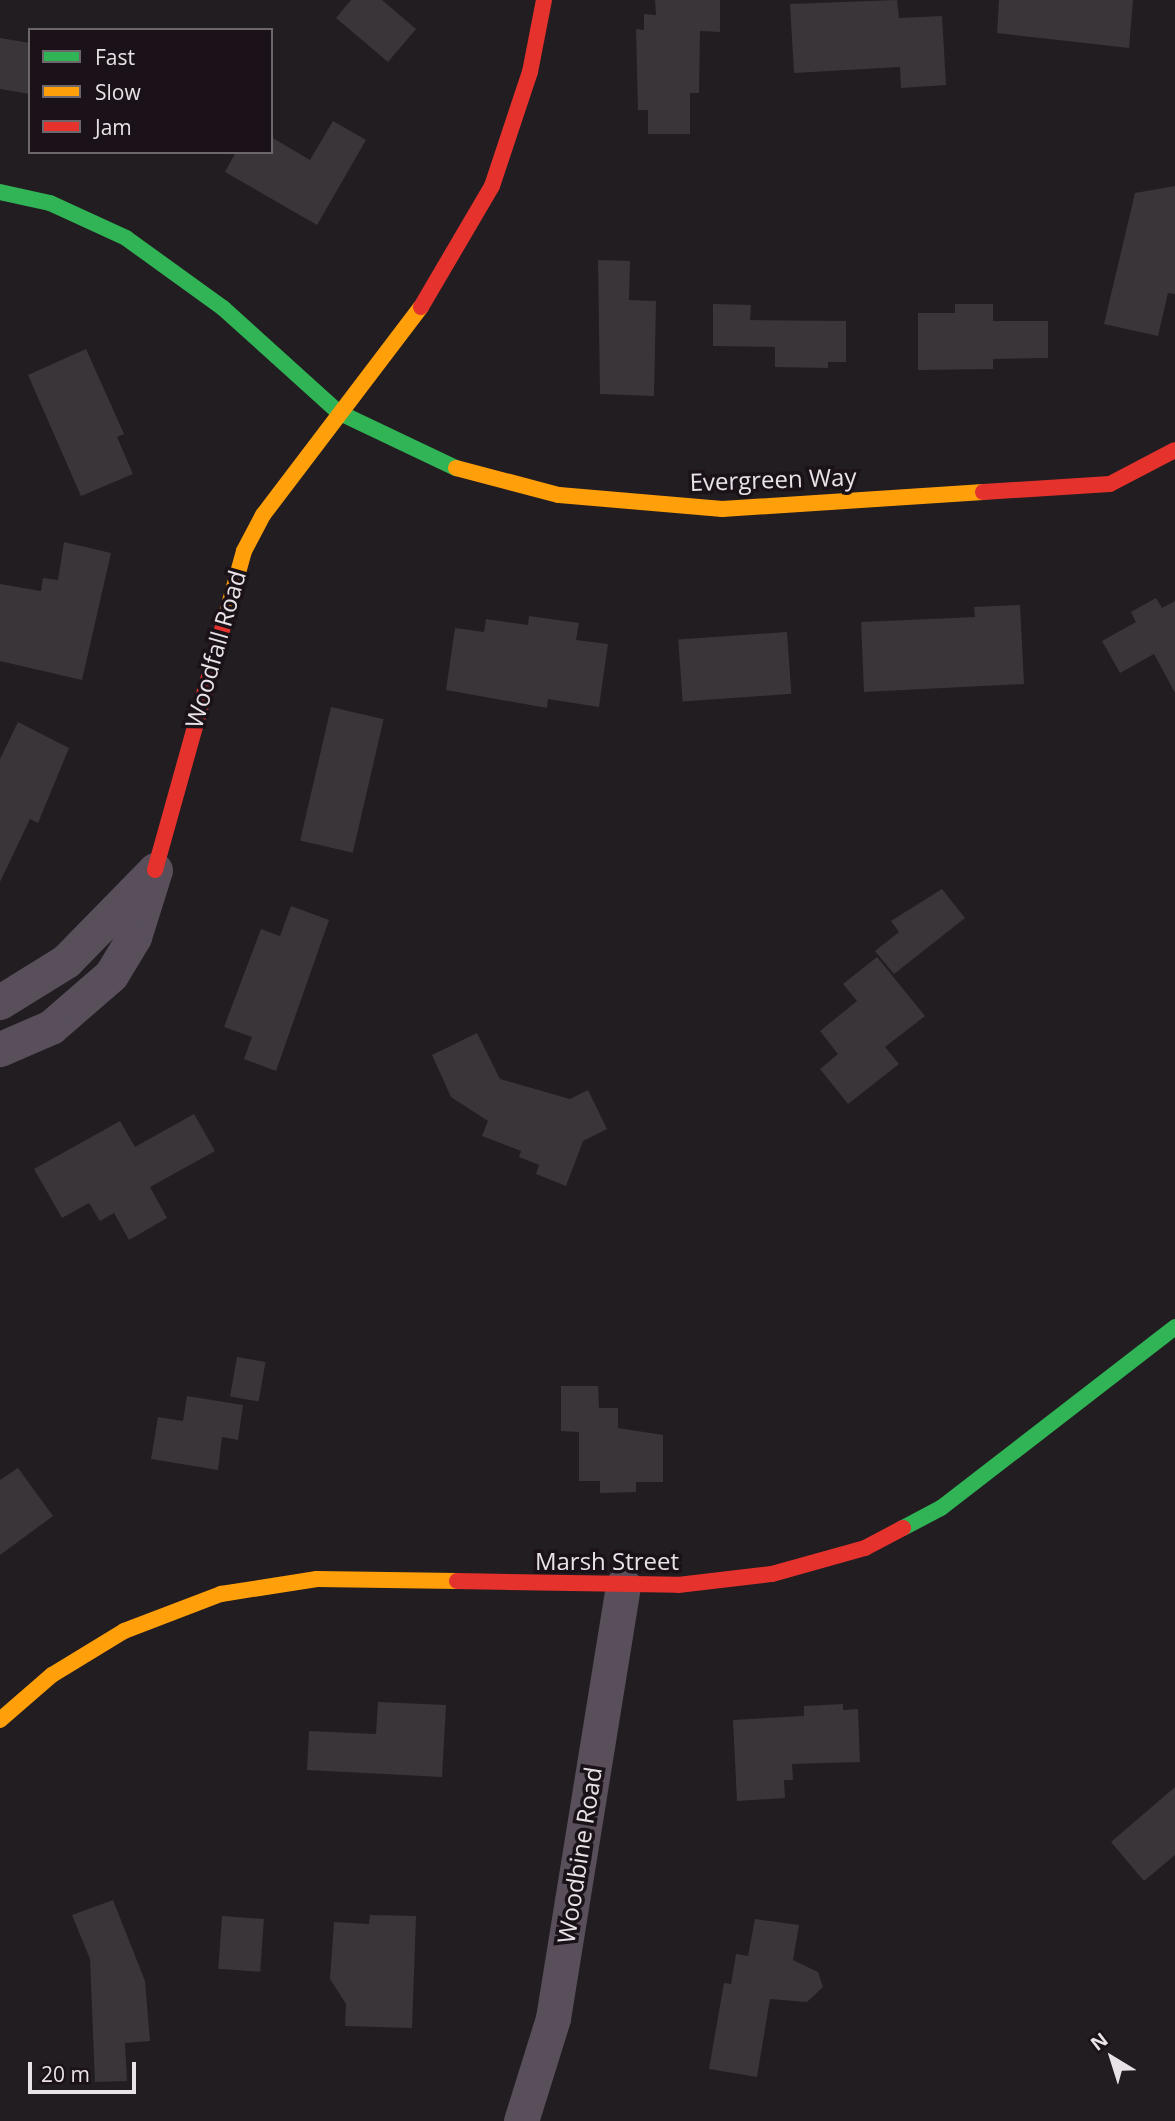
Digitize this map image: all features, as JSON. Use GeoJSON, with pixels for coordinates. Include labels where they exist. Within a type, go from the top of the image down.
{"type":"FeatureCollection","features":[{"type":"Feature","properties":{"kind":"street","name":"Woodfall Road"},"geometry":{"type":"LineString","coordinates":[[0,1049],[51,1027],[111,975],[134,937],[155,870],[232,580],[263,515],[338,412],[431,293],[492,186],[530,72],[544,0]]}},
{"type":"Feature","properties":{"kind":"street","name":"Evergreen Way"},"geometry":{"type":"LineString","coordinates":[[0,192],[50,203],[126,239],[223,308],[338,412],[455,468],[559,495],[722,509],[1110,484],[1175,450]]}},
{"type":"Feature","properties":{"kind":"street","name":"Woodfall Road"},"geometry":{"type":"LineString","coordinates":[[0,1002],[65,961],[155,870]]}},
{"type":"Feature","properties":{"kind":"street","name":"Marsh Street"},"geometry":{"type":"LineString","coordinates":[[0,1720],[52,1675],[124,1630],[221,1594],[266,1583],[317,1579],[623,1585],[724,1582],[772,1574],[865,1548],[905,1530],[982,1478],[1175,1328]]}},
{"type":"Feature","properties":{"kind":"street","name":"Woodbine Road"},"geometry":{"type":"LineString","coordinates":[[521,2121],[553,2018],[623,1585]]}},
{"type":"Feature","properties":{"kind":"building"},"geometry":{"type":"Polygon","coordinates":[[[351,0],[382,0],[416,29],[388,62],[336,18],[351,0]]]}},
{"type":"Feature","properties":{"kind":"building"},"geometry":{"type":"Polygon","coordinates":[[[655,0],[720,0],[720,32],[700,31],[699,93],[690,93],[690,134],[648,134],[648,110],[638,110],[636,29],[644,30],[644,14],[656,15],[655,0]]]}},
{"type":"Feature","properties":{"kind":"building"},"geometry":{"type":"Polygon","coordinates":[[[897,0],[899,18],[942,16],[946,85],[901,88],[900,67],[794,73],[790,4],[897,0]]]}},
{"type":"Feature","properties":{"kind":"building"},"geometry":{"type":"Polygon","coordinates":[[[999,0],[1133,0],[1129,48],[997,33],[999,0]]]}},
{"type":"Feature","properties":{"kind":"building"},"geometry":{"type":"Polygon","coordinates":[[[0,38],[28,43],[28,94],[0,89],[0,38]]]}},
{"type":"Feature","properties":{"kind":"building"},"geometry":{"type":"Polygon","coordinates":[[[333,121],[366,140],[317,225],[225,172],[235,154],[273,154],[273,138],[310,160],[333,121]]]}},
{"type":"Feature","properties":{"kind":"building"},"geometry":{"type":"Polygon","coordinates":[[[1175,186],[1175,294],[1168,293],[1158,336],[1104,324],[1135,193],[1175,186]]]}},
{"type":"Feature","properties":{"kind":"building"},"geometry":{"type":"Polygon","coordinates":[[[598,260],[630,261],[629,300],[656,301],[654,396],[600,394],[598,260]]]}},
{"type":"Feature","properties":{"kind":"building"},"geometry":{"type":"Polygon","coordinates":[[[713,304],[751,305],[750,320],[846,321],[846,362],[828,362],[828,368],[775,367],[775,347],[713,346],[713,304]]]}},
{"type":"Feature","properties":{"kind":"building"},"geometry":{"type":"Polygon","coordinates":[[[955,304],[993,304],[993,321],[1048,321],[1048,358],[993,359],[993,369],[918,370],[918,313],[955,313],[955,304]]]}},
{"type":"Feature","properties":{"kind":"building"},"geometry":{"type":"Polygon","coordinates":[[[86,349],[124,434],[117,437],[133,474],[81,496],[28,375],[86,349]]]}},
{"type":"Feature","properties":{"kind":"building"},"geometry":{"type":"Polygon","coordinates":[[[64,542],[111,553],[82,680],[0,661],[0,584],[41,591],[43,578],[58,580],[64,542]]]}},
{"type":"Feature","properties":{"kind":"building"},"geometry":{"type":"Polygon","coordinates":[[[1156,598],[1162,608],[1175,601],[1175,693],[1154,654],[1120,673],[1102,641],[1136,622],[1131,612],[1156,598]]]}},
{"type":"Feature","properties":{"kind":"building"},"geometry":{"type":"Polygon","coordinates":[[[1020,605],[1024,684],[864,692],[861,622],[975,617],[974,607],[1020,605]]]}},
{"type":"Feature","properties":{"kind":"building"},"geometry":{"type":"Polygon","coordinates":[[[529,616],[579,623],[576,640],[608,644],[599,707],[548,699],[547,708],[446,690],[455,628],[484,632],[486,619],[528,625],[529,616]]]}},
{"type":"Feature","properties":{"kind":"building"},"geometry":{"type":"Polygon","coordinates":[[[787,632],[791,694],[683,701],[678,640],[787,632]]]}},
{"type":"Feature","properties":{"kind":"building"},"geometry":{"type":"Polygon","coordinates":[[[331,707],[384,719],[353,853],[300,840],[331,707]]]}},
{"type":"Feature","properties":{"kind":"building"},"geometry":{"type":"Polygon","coordinates":[[[18,722],[69,748],[38,823],[30,819],[0,882],[0,759],[18,722]]]}},
{"type":"Feature","properties":{"kind":"building"},"geometry":{"type":"Polygon","coordinates":[[[942,889],[965,918],[894,974],[875,951],[899,932],[891,921],[942,889]]]}},
{"type":"Feature","properties":{"kind":"building"},"geometry":{"type":"Polygon","coordinates":[[[291,906],[329,920],[276,1071],[244,1059],[252,1037],[224,1027],[261,929],[280,936],[291,906]]]}},
{"type":"Feature","properties":{"kind":"building"},"geometry":{"type":"Polygon","coordinates":[[[877,957],[925,1016],[885,1047],[899,1064],[848,1104],[820,1069],[838,1054],[820,1031],[857,1001],[843,984],[877,957]]]}},
{"type":"Feature","properties":{"kind":"building"},"geometry":{"type":"Polygon","coordinates":[[[477,1033],[500,1079],[570,1099],[588,1090],[607,1129],[583,1141],[566,1186],[536,1174],[539,1165],[519,1157],[521,1151],[482,1136],[488,1121],[451,1097],[432,1055],[477,1033]]]}},
{"type":"Feature","properties":{"kind":"building"},"geometry":{"type":"Polygon","coordinates":[[[194,1114],[215,1151],[150,1187],[167,1218],[129,1240],[114,1213],[100,1221],[89,1203],[62,1218],[34,1169],[120,1121],[135,1147],[194,1114]]]}},
{"type":"Feature","properties":{"kind":"building"},"geometry":{"type":"Polygon","coordinates":[[[237,1357],[266,1362],[259,1401],[230,1396],[237,1357]]]}},
{"type":"Feature","properties":{"kind":"building"},"geometry":{"type":"Polygon","coordinates":[[[561,1386],[598,1386],[599,1408],[618,1408],[618,1428],[663,1435],[663,1482],[636,1482],[636,1492],[600,1493],[600,1481],[579,1481],[579,1432],[561,1431],[561,1386]]]}},
{"type":"Feature","properties":{"kind":"building"},"geometry":{"type":"Polygon","coordinates":[[[187,1396],[243,1405],[238,1440],[222,1437],[218,1470],[151,1459],[158,1417],[183,1421],[187,1396]]]}},
{"type":"Feature","properties":{"kind":"building"},"geometry":{"type":"Polygon","coordinates":[[[18,1468],[53,1516],[0,1555],[0,1480],[18,1468]]]}},
{"type":"Feature","properties":{"kind":"building"},"geometry":{"type":"Polygon","coordinates":[[[378,1702],[446,1705],[442,1777],[307,1770],[309,1731],[376,1734],[378,1702]]]}},
{"type":"Feature","properties":{"kind":"building"},"geometry":{"type":"Polygon","coordinates":[[[843,1704],[843,1710],[858,1709],[860,1762],[792,1764],[793,1780],[784,1780],[785,1798],[737,1801],[733,1720],[804,1716],[804,1706],[843,1704]]]}},
{"type":"Feature","properties":{"kind":"building"},"geometry":{"type":"Polygon","coordinates":[[[1175,1787],[1175,1855],[1144,1881],[1111,1842],[1175,1787]]]}},
{"type":"Feature","properties":{"kind":"building"},"geometry":{"type":"Polygon","coordinates":[[[113,1900],[145,1981],[150,2041],[125,2043],[127,2081],[95,2082],[90,1959],[72,1915],[113,1900]]]}},
{"type":"Feature","properties":{"kind":"building"},"geometry":{"type":"Polygon","coordinates":[[[370,1915],[416,1916],[412,2028],[345,2026],[346,2004],[330,1979],[334,1922],[369,1924],[370,1915]]]}},
{"type":"Feature","properties":{"kind":"building"},"geometry":{"type":"Polygon","coordinates":[[[222,1916],[264,1919],[260,1972],[218,1969],[222,1916]]]}},
{"type":"Feature","properties":{"kind":"building"},"geometry":{"type":"Polygon","coordinates":[[[755,1919],[799,1925],[793,1960],[818,1972],[823,1987],[807,2002],[770,1999],[757,2077],[709,2069],[724,1983],[731,1984],[736,1954],[748,1956],[755,1919]]]}},
{"type":"Feature","properties":{"kind":"traffic: fast"},"geometry":{"type":"LineString","coordinates":[[0,192],[50,203],[126,238],[223,308],[338,412],[456,468]]}},
{"type":"Feature","properties":{"kind":"traffic: fast"},"geometry":{"type":"LineString","coordinates":[[903,1528],[941,1508],[1175,1327]]}},
{"type":"Feature","properties":{"kind":"traffic: slow"},"geometry":{"type":"LineString","coordinates":[[226,616],[244,551],[263,515],[421,307]]}},
{"type":"Feature","properties":{"kind":"traffic: slow"},"geometry":{"type":"LineString","coordinates":[[456,468],[559,495],[722,509],[983,492]]}},
{"type":"Feature","properties":{"kind":"traffic: slow"},"geometry":{"type":"LineString","coordinates":[[0,1720],[52,1675],[124,1631],[221,1594],[317,1579],[457,1581]]}},
{"type":"Feature","properties":{"kind":"traffic: jam"},"geometry":{"type":"LineString","coordinates":[[421,307],[492,186],[530,72],[544,0]]}},
{"type":"Feature","properties":{"kind":"traffic: jam"},"geometry":{"type":"LineString","coordinates":[[983,492],[1110,484],[1175,450]]}},
{"type":"Feature","properties":{"kind":"traffic: jam"},"geometry":{"type":"LineString","coordinates":[[155,870],[226,616]]}},
{"type":"Feature","properties":{"kind":"traffic: jam"},"geometry":{"type":"LineString","coordinates":[[457,1581],[678,1585],[772,1574],[865,1548],[903,1528]]}}]}
